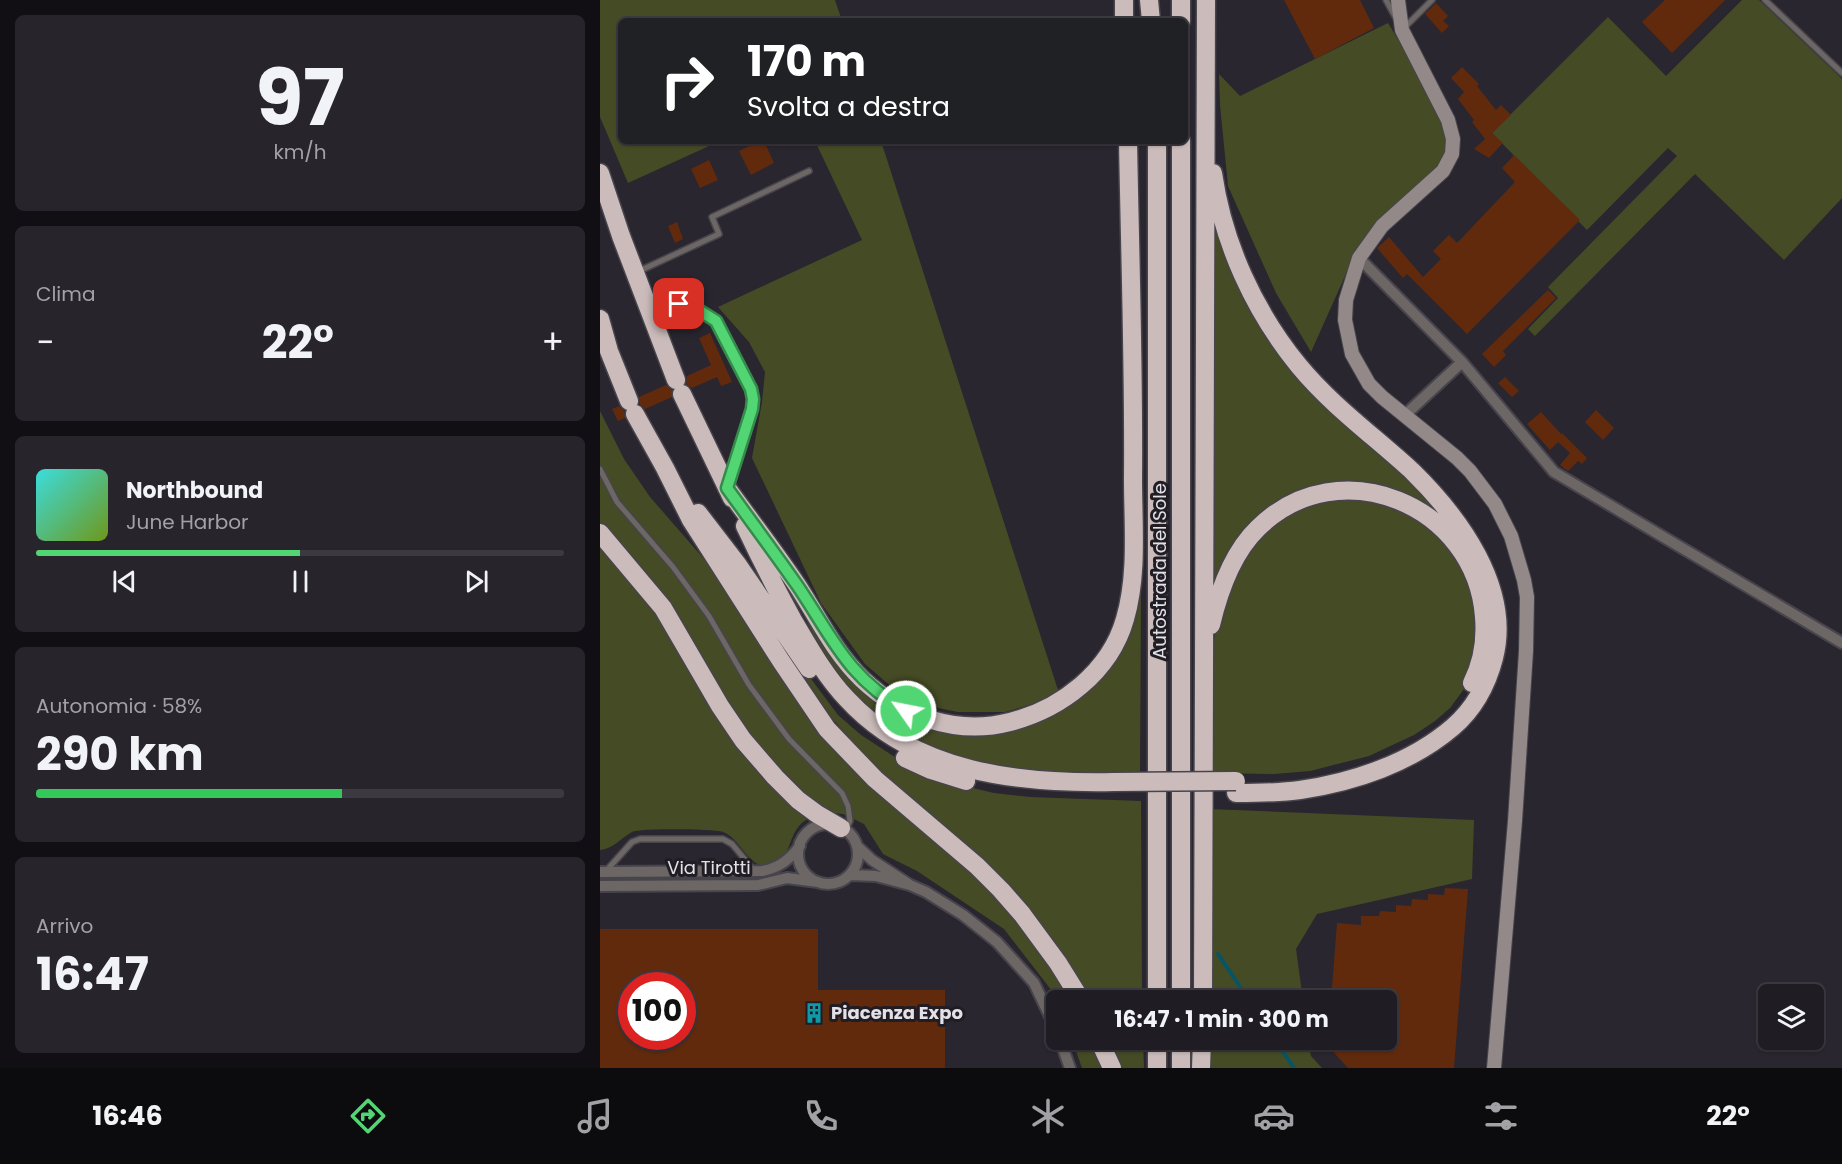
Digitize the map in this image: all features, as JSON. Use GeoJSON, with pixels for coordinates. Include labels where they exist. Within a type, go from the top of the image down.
{"type":"FeatureCollection","features":[{"type":"Feature","properties":{"kind":"highway"},"geometry":{"type":"LineString","coordinates":[[1124,0],[1124,18]]}},
{"type":"Feature","properties":{"kind":"highway"},"geometry":{"type":"LineString","coordinates":[[1149,0],[1151,18]]}},
{"type":"Feature","properties":{"kind":"highway"},"geometry":{"type":"LineString","coordinates":[[1157,0],[1157,18]]}},
{"type":"Feature","properties":{"kind":"highway"},"geometry":{"type":"LineString","coordinates":[[1181,0],[1181,18]]}},
{"type":"Feature","properties":{"kind":"highway"},"geometry":{"type":"LineString","coordinates":[[1203,990],[1206,0]]}},
{"type":"Feature","properties":{"kind":"highway"},"geometry":{"type":"LineString","coordinates":[[1206,89],[1211,153],[1217,191],[1229,239],[1249,288],[1268,321],[1299,366],[1340,410],[1419,479],[1476,551],[1488,575],[1494,596],[1498,637],[1496,652],[1486,682],[1470,710],[1444,734],[1408,756],[1352,779],[1300,790],[1275,793],[1236,787]]}},
{"type":"Feature","properties":{"kind":"highway"},"geometry":{"type":"LineString","coordinates":[[727,488],[781,562],[848,663],[860,677],[890,702],[921,717],[953,725],[992,725],[1036,714],[1065,699],[1090,678],[1110,652],[1125,620],[1131,583],[1134,448],[1128,144]]}},
{"type":"Feature","properties":{"kind":"highway","name":"Autostrada del Sole"},"geometry":{"type":"LineString","coordinates":[[1157,144],[1157,990]]}},
{"type":"Feature","properties":{"kind":"highway","name":"Autostrada del Sole"},"geometry":{"type":"LineString","coordinates":[[1180,990],[1181,144]]}},
{"type":"Feature","properties":{"kind":"highway"},"geometry":{"type":"LineString","coordinates":[[600,173],[679,387],[766,570],[811,652],[847,700],[881,729],[923,753],[985,774],[1115,787],[1236,787],[1314,777],[1334,772],[1381,756],[1422,736],[1438,724],[1463,699],[1480,666],[1484,646],[1484,606],[1479,587],[1457,545],[1439,525],[1416,508],[1400,500],[1367,491],[1315,495],[1282,509],[1269,518],[1239,552],[1216,605],[1208,639],[1205,669]]}},
{"type":"Feature","properties":{"kind":"highway"},"geometry":{"type":"LineString","coordinates":[[600,320],[609,351],[632,408],[691,520],[774,651],[828,729],[875,779],[1001,890],[1048,949],[1075,990]]}},
{"type":"Feature","properties":{"kind":"highway"},"geometry":{"type":"LineString","coordinates":[[665,468],[738,565],[819,685],[866,733],[909,760],[931,770],[981,786],[1038,793],[1115,787]]}},
{"type":"Feature","properties":{"kind":"highway"},"geometry":{"type":"LineString","coordinates":[[600,534],[663,609],[720,706],[743,740],[798,800],[843,829]]}},
{"type":"Feature","properties":{"kind":"highway"},"geometry":{"type":"LineString","coordinates":[[1104,1050],[1112,1068]]}},
{"type":"Feature","properties":{"kind":"highway"},"geometry":{"type":"LineString","coordinates":[[1157,1050],[1157,1068]]}},
{"type":"Feature","properties":{"kind":"highway"},"geometry":{"type":"LineString","coordinates":[[1180,1050],[1180,1068]]}},
{"type":"Feature","properties":{"kind":"highway"},"geometry":{"type":"LineString","coordinates":[[1201,1068],[1202,1050]]}},
{"type":"Feature","properties":{"kind":"street"},"geometry":{"type":"LineString","coordinates":[[1398,0],[1402,30],[1448,120],[1453,139],[1452,154],[1443,171],[1382,226],[1359,258],[1351,282],[1345,320],[1352,354],[1370,384],[1382,397],[1464,464],[1495,504],[1511,536],[1520,562],[1527,597],[1526,651],[1515,821],[1494,1068]]}},
{"type":"Feature","properties":{"kind":"street"},"geometry":{"type":"LineString","coordinates":[[1359,258],[1462,362],[1554,472],[1842,643]]}},
{"type":"Feature","properties":{"kind":"street"},"geometry":{"type":"LineString","coordinates":[[1405,415],[1462,362]]}},
{"type":"Feature","properties":{"kind":"street"},"geometry":{"type":"LineString","coordinates":[[827,825],[843,829],[854,839],[857,846],[857,861],[850,875],[835,883],[826,884],[810,878],[804,871],[798,855],[807,833],[820,826],[827,825]]}},
{"type":"Feature","properties":{"kind":"street","name":"Via Tirotti"},"geometry":{"type":"LineString","coordinates":[[600,872],[764,872],[789,860],[800,846]]}},
{"type":"Feature","properties":{"kind":"street"},"geometry":{"type":"LineString","coordinates":[[857,846],[872,860],[910,885]]}},
{"type":"Feature","properties":{"kind":"street"},"geometry":{"type":"LineString","coordinates":[[850,875],[876,876],[910,885],[963,915],[997,942],[1034,983],[1046,1008]]}},
{"type":"Feature","properties":{"kind":"street","name":"Via Tirotti"},"geometry":{"type":"LineString","coordinates":[[600,886],[758,885],[787,878],[818,882]]}},
{"type":"Feature","properties":{"kind":"street"},"geometry":{"type":"LineString","coordinates":[[1064,1050],[1070,1068]]}},
{"type":"Feature","properties":{"kind":"lane"},"geometry":{"type":"LineString","coordinates":[[1386,0],[1402,30],[1432,0]]}},
{"type":"Feature","properties":{"kind":"lane"},"geometry":{"type":"LineString","coordinates":[[1765,0],[1842,73]]}},
{"type":"Feature","properties":{"kind":"lane"},"geometry":{"type":"LineString","coordinates":[[635,273],[719,234],[712,218],[809,171]]}},
{"type":"Feature","properties":{"kind":"lane"},"geometry":{"type":"LineString","coordinates":[[643,294],[697,309],[716,321],[751,389],[752,409],[727,488]]}},
{"type":"Feature","properties":{"kind":"lane"},"geometry":{"type":"LineString","coordinates":[[600,469],[617,502],[673,567],[708,616],[749,685],[782,730],[842,793],[848,806],[850,821],[843,829]]}},
{"type":"Feature","properties":{"kind":"lane"},"geometry":{"type":"LineString","coordinates":[[600,872],[609,868],[632,842],[640,839],[723,839],[732,844],[752,868],[764,872]]}},
{"type":"Feature","properties":{"kind":"green space"},"geometry":{"type":"Polygon","coordinates":[[[600,0],[835,0],[841,18],[618,18],[618,144],[713,144],[628,183],[600,117],[600,0]]]}},
{"type":"Feature","properties":{"kind":"green space"},"geometry":{"type":"Polygon","coordinates":[[[1742,0],[1759,0],[1842,79],[1842,198],[1784,260],[1695,174],[1535,336],[1528,329],[1558,298],[1548,287],[1677,156],[1668,148],[1587,230],[1492,133],[1608,17],[1666,76],[1742,0]]]}},
{"type":"Feature","properties":{"kind":"green space"},"geometry":{"type":"Polygon","coordinates":[[[1388,23],[1448,121],[1452,152],[1354,256],[1311,352],[1276,293],[1228,186],[1219,74],[1240,96],[1388,23]]]}},
{"type":"Feature","properties":{"kind":"green space"},"geometry":{"type":"Polygon","coordinates":[[[816,144],[882,144],[1058,690],[1039,702],[1005,712],[958,712],[909,702],[865,664],[821,603],[752,458],[765,372],[749,342],[718,307],[862,240],[816,144]]]}},
{"type":"Feature","properties":{"kind":"green space"},"geometry":{"type":"Polygon","coordinates":[[[1212,216],[1261,317],[1398,463],[1454,527],[1403,494],[1293,497],[1210,591],[1212,216]]]}},
{"type":"Feature","properties":{"kind":"green space"},"geometry":{"type":"Polygon","coordinates":[[[600,411],[624,459],[650,497],[725,583],[775,669],[802,708],[990,886],[1068,990],[1051,990],[1004,929],[917,871],[883,854],[864,824],[843,814],[833,813],[819,807],[799,791],[754,742],[600,525],[600,411]]]}},
{"type":"Feature","properties":{"kind":"green space"},"geometry":{"type":"Polygon","coordinates":[[[1344,494],[1407,508],[1461,558],[1480,617],[1472,672],[1464,689],[1450,708],[1435,721],[1414,735],[1369,756],[1310,771],[1274,774],[1210,773],[1212,652],[1218,618],[1239,562],[1279,515],[1344,494]]]}},
{"type":"Feature","properties":{"kind":"green space"},"geometry":{"type":"Polygon","coordinates":[[[600,542],[644,594],[810,817],[795,831],[785,854],[777,862],[763,866],[756,863],[729,835],[706,830],[662,829],[632,832],[609,848],[600,850],[600,542]]]}},
{"type":"Feature","properties":{"kind":"green space"},"geometry":{"type":"Polygon","coordinates":[[[1141,595],[1140,774],[1089,776],[1027,774],[997,769],[967,761],[910,737],[861,701],[840,678],[822,652],[800,606],[840,661],[946,729],[1078,696],[1141,595]]]}},
{"type":"Feature","properties":{"kind":"green space"},"geometry":{"type":"Polygon","coordinates":[[[755,604],[838,715],[861,735],[904,763],[964,786],[994,793],[1030,797],[1141,801],[1142,990],[1080,990],[1023,902],[968,846],[868,760],[832,718],[755,604]]]}},
{"type":"Feature","properties":{"kind":"green space"},"geometry":{"type":"Polygon","coordinates":[[[1209,809],[1474,820],[1472,879],[1317,914],[1296,949],[1302,990],[1206,990],[1209,809]]]}},
{"type":"Feature","properties":{"kind":"green space"},"geometry":{"type":"Polygon","coordinates":[[[1076,1050],[1098,1050],[1105,1068],[1082,1068],[1076,1050]]]}},
{"type":"Feature","properties":{"kind":"green space"},"geometry":{"type":"Polygon","coordinates":[[[1111,1050],[1143,1050],[1144,1068],[1118,1068],[1111,1050]]]}},
{"type":"Feature","properties":{"kind":"green space"},"geometry":{"type":"Polygon","coordinates":[[[1206,1050],[1310,1050],[1311,1056],[1322,1068],[1206,1068],[1206,1050]]]}},
{"type":"Feature","properties":{"kind":"building"},"geometry":{"type":"Polygon","coordinates":[[[1284,0],[1360,0],[1374,28],[1315,59],[1284,0]]]}},
{"type":"Feature","properties":{"kind":"building"},"geometry":{"type":"Polygon","coordinates":[[[1665,0],[1725,0],[1672,53],[1642,22],[1665,0]]]}},
{"type":"Feature","properties":{"kind":"building"},"geometry":{"type":"Polygon","coordinates":[[[1436,3],[1448,16],[1443,21],[1449,26],[1442,33],[1425,14],[1436,3]]]}},
{"type":"Feature","properties":{"kind":"building"},"geometry":{"type":"Polygon","coordinates":[[[1462,67],[1479,84],[1477,86],[1496,110],[1501,105],[1511,115],[1492,133],[1503,143],[1489,158],[1474,149],[1485,139],[1458,99],[1464,92],[1451,78],[1462,67]]]}},
{"type":"Feature","properties":{"kind":"building"},"geometry":{"type":"Polygon","coordinates":[[[754,144],[765,144],[774,163],[751,175],[739,151],[754,144]]]}},
{"type":"Feature","properties":{"kind":"building"},"geometry":{"type":"Polygon","coordinates":[[[1514,155],[1580,220],[1467,334],[1407,274],[1403,278],[1377,248],[1389,237],[1423,277],[1441,259],[1433,251],[1449,235],[1457,243],[1515,182],[1502,168],[1514,155]]]}},
{"type":"Feature","properties":{"kind":"building"},"geometry":{"type":"Polygon","coordinates":[[[709,160],[718,180],[700,188],[691,169],[709,160]]]}},
{"type":"Feature","properties":{"kind":"building"},"geometry":{"type":"Polygon","coordinates":[[[677,222],[683,239],[675,243],[668,226],[677,222]]]}},
{"type":"Feature","properties":{"kind":"building"},"geometry":{"type":"Polygon","coordinates":[[[1548,290],[1556,298],[1503,351],[1506,355],[1494,367],[1482,354],[1548,290]]]}},
{"type":"Feature","properties":{"kind":"building"},"geometry":{"type":"Polygon","coordinates":[[[710,333],[732,382],[721,386],[717,377],[692,388],[686,384],[687,376],[711,365],[699,338],[710,333]]]}},
{"type":"Feature","properties":{"kind":"building"},"geometry":{"type":"Polygon","coordinates":[[[1505,377],[1519,391],[1512,397],[1498,383],[1505,377]]]}},
{"type":"Feature","properties":{"kind":"building"},"geometry":{"type":"Polygon","coordinates":[[[666,385],[672,390],[672,397],[645,409],[640,404],[639,397],[666,385]]]}},
{"type":"Feature","properties":{"kind":"building"},"geometry":{"type":"Polygon","coordinates":[[[619,406],[624,411],[625,418],[618,421],[612,409],[619,406]]]}},
{"type":"Feature","properties":{"kind":"building"},"geometry":{"type":"Polygon","coordinates":[[[1596,410],[1614,428],[1603,440],[1585,422],[1596,410]]]}},
{"type":"Feature","properties":{"kind":"building"},"geometry":{"type":"Polygon","coordinates":[[[1541,412],[1587,458],[1582,464],[1578,461],[1568,471],[1560,465],[1570,453],[1558,442],[1550,450],[1527,424],[1541,412]]]}},
{"type":"Feature","properties":{"kind":"building"},"geometry":{"type":"Polygon","coordinates":[[[1445,888],[1468,889],[1454,1068],[1348,1068],[1332,1050],[1397,1050],[1397,990],[1332,990],[1337,923],[1361,925],[1361,916],[1379,916],[1380,911],[1396,912],[1396,905],[1411,906],[1412,899],[1428,900],[1428,894],[1444,895],[1445,888]]]}},
{"type":"Feature","properties":{"kind":"building","name":"Piacenza Expo"},"geometry":{"type":"Polygon","coordinates":[[[600,929],[818,929],[818,990],[945,990],[945,1068],[600,1068],[600,929]]]}},
{"type":"Feature","properties":{"kind":"waterway"},"geometry":{"type":"LineString","coordinates":[[1218,954],[1242,990]]}},
{"type":"Feature","properties":{"kind":"waterway"},"geometry":{"type":"LineString","coordinates":[[1282,1050],[1294,1068]]}},
{"type":"Feature","properties":{"kind":"place","name":"Piacenza Expo"},"geometry":{"type":"Point","coordinates":[814,1013]}},
{"type":"Feature","properties":{"kind":"route"},"geometry":{"type":"LineString","coordinates":[[679,304],[697,309],[716,321],[751,389],[752,409],[727,488],[799,588],[848,663],[874,689],[906,711]]}}]}
